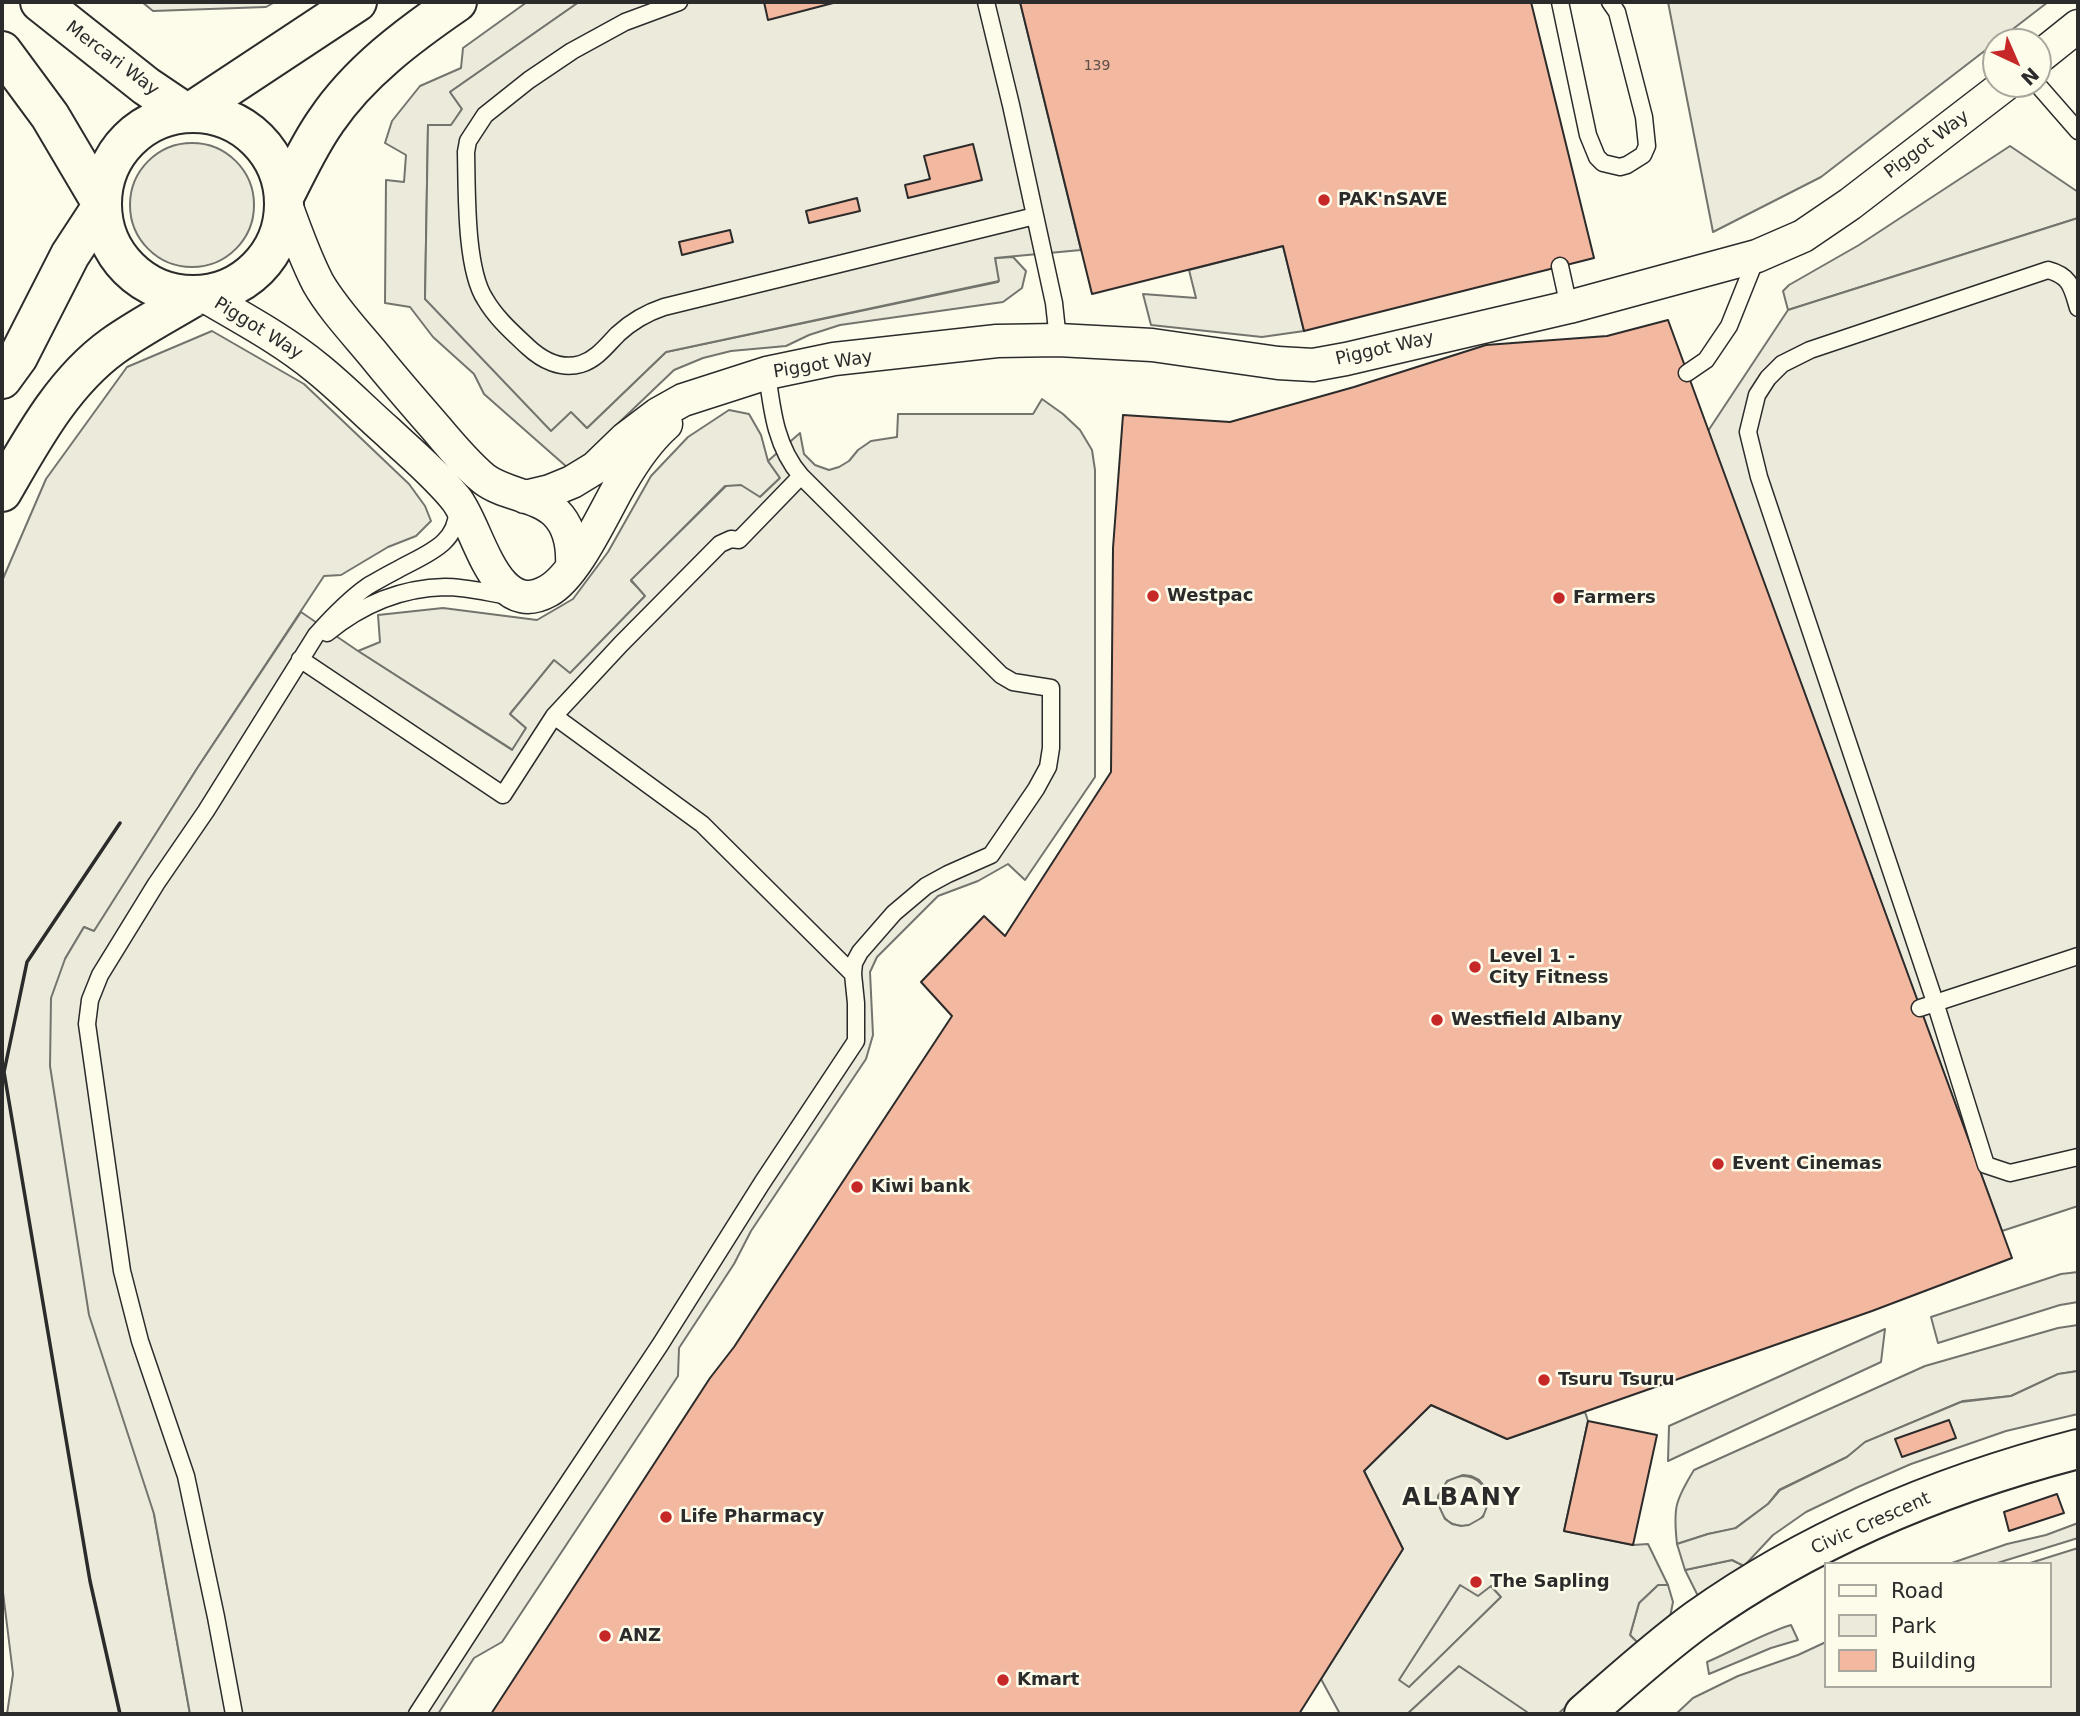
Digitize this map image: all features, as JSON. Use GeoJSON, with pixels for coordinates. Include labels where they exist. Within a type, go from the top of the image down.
{"type":"FeatureCollection","features":[{"type":"Feature","properties":{"kind":"main road","name":"Mercari Way"},"geometry":{"type":"LineString","coordinates":[[40,2],[146,86],[187,113]]}},
{"type":"Feature","properties":{"kind":"main road"},"geometry":{"type":"LineString","coordinates":[[187,113],[357,2]]}},
{"type":"Feature","properties":{"kind":"main road"},"geometry":{"type":"LineString","coordinates":[[284,198],[326,121],[348,92],[383,57],[457,2]]}},
{"type":"Feature","properties":{"kind":"main road"},"geometry":{"type":"LineString","coordinates":[[2,51],[50,116],[102,205]]}},
{"type":"Feature","properties":{"kind":"main road"},"geometry":{"type":"LineString","coordinates":[[187,113],[223,117],[254,135],[275,163],[284,198],[279,233],[260,264],[247,277],[232,286],[199,294],[161,289],[145,282],[131,270],[118,257],[110,242],[104,225],[102,205],[109,167],[119,149],[150,123],[187,113]]}},
{"type":"Feature","properties":{"kind":"main road"},"geometry":{"type":"LineString","coordinates":[[2,379],[30,334],[70,256],[102,205]]}},
{"type":"Feature","properties":{"kind":"main road"},"geometry":{"type":"LineString","coordinates":[[2,492],[52,410],[81,376],[113,347],[199,294]]}},
{"type":"Feature","properties":{"kind":"main road","name":"Civic Crescent"},"geometry":{"type":"LineString","coordinates":[[1584,1714],[1696,1620],[1814,1548],[1918,1501],[2031,1461],[2078,1449]]}},
{"type":"Feature","properties":{"kind":"street"},"geometry":{"type":"LineString","coordinates":[[2052,47],[2078,26]]}},
{"type":"Feature","properties":{"kind":"street","name":"Piggot Way"},"geometry":{"type":"LineString","coordinates":[[525,498],[572,482],[595,468],[625,439],[658,414],[683,400],[767,373],[834,359],[997,341],[1058,340],[1152,345],[1247,359],[1313,365],[1569,306],[1756,256],[1803,236],[1850,204],[1989,98]]}},
{"type":"Feature","properties":{"kind":"street"},"geometry":{"type":"LineString","coordinates":[[284,198],[305,257],[320,286],[355,332],[466,463],[503,490],[544,504],[556,512],[570,536],[572,567]]}},
{"type":"Feature","properties":{"kind":"street","name":"Piggot Way"},"geometry":{"type":"LineString","coordinates":[[199,294],[242,317],[317,367],[435,475],[468,518],[496,578],[507,590],[520,597],[545,593],[566,578],[637,457],[656,433],[706,392]]}},
{"type":"Feature","properties":{"kind":"lane"},"geometry":{"type":"LineString","coordinates":[[679,2],[625,22],[572,51],[529,80],[485,115],[468,141],[466,152],[471,248],[474,272],[483,297],[499,318],[532,351],[551,363],[580,365],[591,359],[632,322],[664,307],[1035,216]]}},
{"type":"Feature","properties":{"kind":"lane"},"geometry":{"type":"LineString","coordinates":[[986,2],[1054,303],[1058,340]]}},
{"type":"Feature","properties":{"kind":"lane"},"geometry":{"type":"LineString","coordinates":[[1560,2],[1588,135],[1597,157],[1604,163],[1620,167],[1643,155],[1647,146],[1644,117],[1634,77],[1617,12],[1610,2]]}},
{"type":"Feature","properties":{"kind":"lane"},"geometry":{"type":"LineString","coordinates":[[2049,98],[2078,131]]}},
{"type":"Feature","properties":{"kind":"lane"},"geometry":{"type":"LineString","coordinates":[[1687,373],[1706,360],[1728,326],[1756,256]]}},
{"type":"Feature","properties":{"kind":"lane"},"geometry":{"type":"LineString","coordinates":[[1560,267],[1569,306]]}},
{"type":"Feature","properties":{"kind":"lane"},"geometry":{"type":"LineString","coordinates":[[2078,308],[2068,280],[2059,273],[2048,270],[1810,350],[1783,364],[1768,378],[1756,395],[1748,432],[1759,477],[1928,1005],[1986,1165],[2010,1173],[2078,1157]]}},
{"type":"Feature","properties":{"kind":"lane"},"geometry":{"type":"LineString","coordinates":[[417,1714],[856,1041],[853,974],[854,963],[860,952],[894,913],[926,886],[991,855],[1048,767],[1051,748],[1051,688],[1013,682],[1001,676],[790,464],[781,447],[767,373]]}},
{"type":"Feature","properties":{"kind":"lane"},"geometry":{"type":"LineString","coordinates":[[300,659],[503,795],[554,716],[613,652],[720,544],[732,539],[739,540],[801,476]]}},
{"type":"Feature","properties":{"kind":"lane"},"geometry":{"type":"LineString","coordinates":[[234,1714],[186,1476],[140,1341],[122,1271],[87,1024],[90,1000],[100,975],[156,884],[206,811],[316,635],[338,610],[367,587],[434,552],[446,541],[455,526],[457,501]]}},
{"type":"Feature","properties":{"kind":"lane"},"geometry":{"type":"LineString","coordinates":[[300,659],[331,629],[381,599],[413,590],[447,587],[520,597]]}},
{"type":"Feature","properties":{"kind":"lane"},"geometry":{"type":"LineString","coordinates":[[554,716],[702,824],[853,974]]}},
{"type":"Feature","properties":{"kind":"lane"},"geometry":{"type":"LineString","coordinates":[[1928,1005],[2078,956]]}},
{"type":"Feature","properties":{"kind":"green space"},"geometry":{"type":"Polygon","coordinates":[[[527,2],[579,2],[450,92],[462,109],[451,126],[428,125],[425,299],[571,411],[587,428],[666,352],[998,282],[995,258],[1013,257],[1026,271],[1022,288],[1003,302],[840,325],[786,346],[731,351],[703,358],[674,370],[568,468],[484,394],[474,374],[433,337],[410,307],[385,303],[386,180],[404,182],[406,155],[385,143],[392,121],[420,86],[461,68],[463,48],[527,2]]]}},
{"type":"Feature","properties":{"kind":"green space"},"geometry":{"type":"Polygon","coordinates":[[[192,143],[216,148],[236,161],[249,181],[254,205],[249,229],[236,249],[216,262],[192,267],[168,262],[148,249],[135,229],[130,205],[135,181],[148,161],[168,148],[192,143]]]}},
{"type":"Feature","properties":{"kind":"green space"},"geometry":{"type":"Polygon","coordinates":[[[2010,146],[2078,192],[2078,218],[1788,310],[1783,291],[1789,285],[1859,245],[2010,146]]]}},
{"type":"Feature","properties":{"kind":"green space"},"geometry":{"type":"Polygon","coordinates":[[[212,331],[304,384],[409,484],[425,506],[431,521],[416,536],[388,547],[341,575],[324,576],[198,767],[94,932],[84,927],[65,959],[154,1514],[190,1714],[7,1714],[13,1674],[2,1584],[2,581],[46,479],[127,367],[212,331]]]}},
{"type":"Feature","properties":{"kind":"green space"},"geometry":{"type":"Polygon","coordinates":[[[729,410],[749,414],[761,435],[768,461],[780,478],[759,498],[725,486],[631,581],[646,595],[570,674],[554,661],[510,714],[526,728],[513,750],[358,651],[380,642],[378,615],[443,608],[537,620],[573,599],[608,552],[651,476],[688,437],[729,410]]]}},
{"type":"Feature","properties":{"kind":"green space"},"geometry":{"type":"Polygon","coordinates":[[[2078,1325],[2078,1371],[2059,1374],[2011,1396],[1963,1401],[1866,1442],[1847,1457],[1779,1490],[1768,1504],[1734,1529],[1677,1544],[1677,1505],[1694,1470],[1925,1366],[2058,1328],[2078,1325]]]}},
{"type":"Feature","properties":{"kind":"green space"},"geometry":{"type":"Polygon","coordinates":[[[1463,1476],[1481,1483],[1488,1501],[1481,1519],[1463,1526],[1445,1519],[1438,1501],[1445,1483],[1463,1476]]]}},
{"type":"Feature","properties":{"kind":"green space"},"geometry":{"type":"Polygon","coordinates":[[[2078,1523],[2078,1538],[2000,1562],[1955,1562],[2007,1544],[2046,1535],[2078,1523]]]}},
{"type":"Feature","properties":{"kind":"green space"},"geometry":{"type":"Polygon","coordinates":[[[2078,1548],[2078,1714],[1676,1714],[1693,1698],[1738,1676],[1825,1642],[1825,1688],[2052,1688],[2052,1562],[2033,1562],[2078,1548]]]}},
{"type":"Feature","properties":{"kind":"green space"},"geometry":{"type":"Polygon","coordinates":[[[1732,1560],[1744,1566],[1699,1598],[1685,1570],[1732,1560]]]}},
{"type":"Feature","properties":{"kind":"green space"},"geometry":{"type":"Polygon","coordinates":[[[1460,1585],[1491,1586],[1501,1597],[1409,1688],[1398,1681],[1460,1585]]]}},
{"type":"Feature","properties":{"kind":"green space"},"geometry":{"type":"Polygon","coordinates":[[[1658,1585],[1668,1585],[1673,1602],[1670,1617],[1637,1642],[1630,1635],[1639,1603],[1658,1585]]]}},
{"type":"Feature","properties":{"kind":"green space"},"geometry":{"type":"Polygon","coordinates":[[[1791,1625],[1798,1640],[1771,1648],[1709,1674],[1707,1662],[1791,1625]]]}},
{"type":"Feature","properties":{"kind":"green space"},"geometry":{"type":"Polygon","coordinates":[[[1459,1666],[1528,1712],[1407,1714],[1459,1666]]]}},
{"type":"Feature","properties":{"kind":"shaded area"},"geometry":{"type":"Polygon","coordinates":[[[142,2],[275,2],[266,7],[153,11],[142,2]]]}},
{"type":"Feature","properties":{"kind":"shaded area"},"geometry":{"type":"Polygon","coordinates":[[[579,2],[1020,2],[1081,250],[995,258],[999,281],[666,352],[587,428],[571,412],[551,431],[425,299],[428,125],[451,125],[462,109],[450,92],[579,2]]]}},
{"type":"Feature","properties":{"kind":"shaded area"},"geometry":{"type":"Polygon","coordinates":[[[1668,2],[2048,2],[2014,28],[1982,28],[1982,53],[1821,177],[1713,232],[1668,2]]]}},
{"type":"Feature","properties":{"kind":"shaded area"},"geometry":{"type":"Polygon","coordinates":[[[2078,218],[2078,1206],[2002,1231],[1708,431],[1788,310],[2078,218]]]}},
{"type":"Feature","properties":{"kind":"shaded area"},"geometry":{"type":"Polygon","coordinates":[[[1283,246],[1304,331],[1262,337],[1151,325],[1143,294],[1196,298],[1189,270],[1283,246]]]}},
{"type":"Feature","properties":{"kind":"shaded area"},"geometry":{"type":"Polygon","coordinates":[[[1042,399],[1080,430],[1092,450],[1095,470],[1095,777],[1025,880],[1008,864],[978,881],[938,896],[877,957],[870,972],[873,1035],[866,1059],[751,1231],[734,1264],[679,1348],[678,1376],[502,1642],[474,1658],[438,1714],[190,1714],[154,1514],[89,1315],[50,1066],[51,998],[65,959],[84,927],[94,931],[301,612],[512,750],[526,728],[510,714],[554,660],[570,673],[645,596],[631,580],[726,486],[741,485],[760,497],[780,478],[768,461],[800,433],[804,454],[815,465],[829,470],[849,461],[871,441],[897,437],[898,414],[1033,414],[1042,399]]]}},
{"type":"Feature","properties":{"kind":"shaded area"},"geometry":{"type":"Polygon","coordinates":[[[2078,1272],[2078,1302],[2060,1305],[1938,1343],[1931,1317],[2061,1274],[2078,1272]]]}},
{"type":"Feature","properties":{"kind":"shaded area"},"geometry":{"type":"Polygon","coordinates":[[[1885,1329],[1881,1362],[1668,1461],[1669,1426],[1885,1329]]]}},
{"type":"Feature","properties":{"kind":"shaded area"},"geometry":{"type":"Polygon","coordinates":[[[2078,1371],[2078,1414],[2006,1431],[1911,1464],[1858,1487],[1806,1512],[1773,1535],[1744,1566],[1732,1560],[1685,1570],[1677,1544],[1736,1528],[1768,1504],[1780,1490],[1847,1457],[1865,1442],[1961,1402],[2011,1396],[2058,1374],[2078,1371]]]}},
{"type":"Feature","properties":{"kind":"shaded area"},"geometry":{"type":"Polygon","coordinates":[[[1431,1405],[1507,1439],[1585,1412],[1588,1421],[1564,1531],[1633,1545],[1648,1544],[1668,1585],[1658,1585],[1639,1603],[1630,1635],[1637,1642],[1558,1714],[1526,1714],[1527,1712],[1459,1666],[1407,1714],[1340,1714],[1321,1679],[1403,1549],[1364,1471],[1431,1405]],[[1463,1475],[1447,1481],[1438,1496],[1438,1504],[1445,1519],[1461,1526],[1469,1525],[1483,1517],[1489,1501],[1479,1480],[1463,1475]],[[1460,1585],[1399,1680],[1409,1687],[1501,1597],[1491,1586],[1478,1596],[1460,1585]]]}},
{"type":"Feature","properties":{"kind":"building"},"geometry":{"type":"Polygon","coordinates":[[[764,2],[837,2],[768,20],[764,2]]]}},
{"type":"Feature","properties":{"kind":"building","name":"PAK'nSAVE"},"geometry":{"type":"Polygon","coordinates":[[[1020,2],[1531,2],[1594,258],[1304,331],[1283,246],[1092,294],[1020,2]]]}},
{"type":"Feature","properties":{"kind":"building"},"geometry":{"type":"Polygon","coordinates":[[[973,144],[982,180],[908,198],[905,185],[930,179],[924,156],[973,144]]]}},
{"type":"Feature","properties":{"kind":"building"},"geometry":{"type":"Polygon","coordinates":[[[857,198],[860,211],[809,223],[806,211],[857,198]]]}},
{"type":"Feature","properties":{"kind":"building"},"geometry":{"type":"Polygon","coordinates":[[[730,230],[733,242],[682,255],[679,242],[730,230]]]}},
{"type":"Feature","properties":{"kind":"building","name":"Westfield Albany"},"geometry":{"type":"Polygon","coordinates":[[[1668,320],[2012,1258],[1872,1311],[1507,1439],[1431,1405],[1364,1471],[1403,1549],[1299,1714],[491,1714],[710,1378],[734,1347],[952,1016],[921,982],[984,916],[1005,936],[1111,772],[1113,548],[1123,415],[1230,422],[1354,387],[1486,345],[1607,336],[1668,320]]]}},
{"type":"Feature","properties":{"kind":"building"},"geometry":{"type":"Polygon","coordinates":[[[1949,1420],[1956,1438],[1902,1457],[1895,1439],[1949,1420]]]}},
{"type":"Feature","properties":{"kind":"building"},"geometry":{"type":"Polygon","coordinates":[[[1588,1421],[1657,1435],[1633,1545],[1564,1531],[1588,1421]]]}},
{"type":"Feature","properties":{"kind":"building"},"geometry":{"type":"Polygon","coordinates":[[[2057,1494],[2064,1513],[2009,1531],[2004,1512],[2057,1494]]]}},
{"type":"Feature","properties":{"kind":"wall"},"geometry":{"type":"LineString","coordinates":[[120,823],[27,962],[4,1072],[90,1581],[120,1714]]}},
{"type":"Feature","properties":{"kind":"place","name":"PAK'nSAVE"},"geometry":{"type":"Point","coordinates":[1324,200]}},
{"type":"Feature","properties":{"kind":"place","name":"Westpac"},"geometry":{"type":"Point","coordinates":[1153,596]}},
{"type":"Feature","properties":{"kind":"place","name":"Farmers"},"geometry":{"type":"Point","coordinates":[1559,598]}},
{"type":"Feature","properties":{"kind":"place","name":"Level 1 - City Fitness"},"geometry":{"type":"Point","coordinates":[1475,967]}},
{"type":"Feature","properties":{"kind":"place","name":"Westfield Albany"},"geometry":{"type":"Point","coordinates":[1437,1020]}},
{"type":"Feature","properties":{"kind":"place","name":"Event Cinemas"},"geometry":{"type":"Point","coordinates":[1718,1164]}},
{"type":"Feature","properties":{"kind":"place","name":"Kiwi bank"},"geometry":{"type":"Point","coordinates":[857,1187]}},
{"type":"Feature","properties":{"kind":"place","name":"Tsuru Tsuru"},"geometry":{"type":"Point","coordinates":[1544,1380]}},
{"type":"Feature","properties":{"kind":"place","name":"Life Pharmacy"},"geometry":{"type":"Point","coordinates":[666,1517]}},
{"type":"Feature","properties":{"kind":"place","name":"The Sapling"},"geometry":{"type":"Point","coordinates":[1476,1582]}},
{"type":"Feature","properties":{"kind":"place","name":"ANZ"},"geometry":{"type":"Point","coordinates":[605,1636]}},
{"type":"Feature","properties":{"kind":"place","name":"Kmart"},"geometry":{"type":"Point","coordinates":[1003,1680]}},
{"type":"Feature","properties":{"kind":"district","name":"ALBANY"},"geometry":{"type":"Point","coordinates":[1462,1499]}}]}
